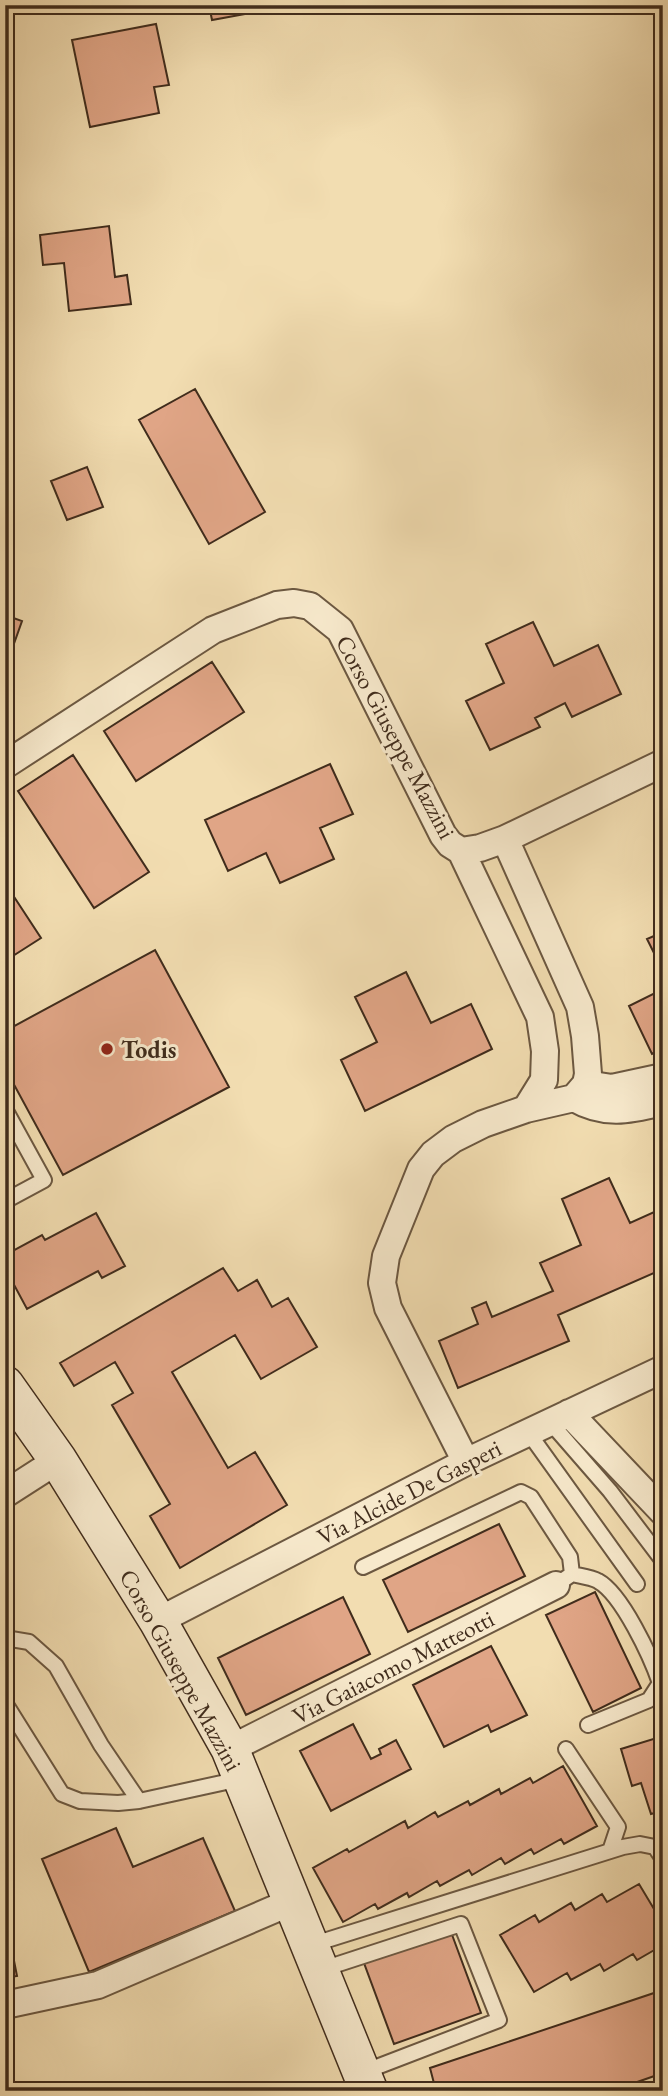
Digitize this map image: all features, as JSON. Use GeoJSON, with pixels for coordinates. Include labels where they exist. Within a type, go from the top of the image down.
{"type":"FeatureCollection","features":[{"type":"Feature","properties":{"kind":"main road","name":"Corso Giuseppe Mazzini"},"geometry":{"type":"LineString","coordinates":[[5,1385],[58,1460],[158,1621],[236,1763],[365,2082]]}},
{"type":"Feature","properties":{"kind":"street","name":"Corso Giuseppe Mazzini"},"geometry":{"type":"LineString","coordinates":[[5,765],[213,630],[277,605],[294,603],[310,606],[340,630],[443,835],[461,851],[540,1017],[545,1051],[544,1080],[526,1109]]}},
{"type":"Feature","properties":{"kind":"street"},"geometry":{"type":"LineString","coordinates":[[461,851],[480,848],[505,839],[663,763]]}},
{"type":"Feature","properties":{"kind":"street"},"geometry":{"type":"LineString","coordinates":[[505,839],[580,1007],[588,1074],[580,1091]]}},
{"type":"Feature","properties":{"kind":"street"},"geometry":{"type":"LineString","coordinates":[[466,1462],[388,1308],[382,1283],[386,1256],[421,1170],[433,1154],[453,1139],[483,1124],[580,1091],[612,1088],[663,1077]]}},
{"type":"Feature","properties":{"kind":"street"},"geometry":{"type":"LineString","coordinates":[[580,1091],[589,1107],[613,1112],[663,1102]]}},
{"type":"Feature","properties":{"kind":"street","name":"Via Alcide De Gasperi"},"geometry":{"type":"LineString","coordinates":[[158,1621],[466,1462],[663,1369]]}},
{"type":"Feature","properties":{"kind":"street"},"geometry":{"type":"LineString","coordinates":[[549,1422],[663,1512]]}},
{"type":"Feature","properties":{"kind":"street"},"geometry":{"type":"LineString","coordinates":[[5,1493],[58,1460]]}},
{"type":"Feature","properties":{"kind":"street","name":"Via Gaiacomo Matteotti"},"geometry":{"type":"LineString","coordinates":[[236,1763],[564,1579]]}},
{"type":"Feature","properties":{"kind":"street"},"geometry":{"type":"LineString","coordinates":[[5,2005],[98,1985],[291,1902]]}},
{"type":"Feature","properties":{"kind":"lane"},"geometry":{"type":"LineString","coordinates":[[5,1109],[44,1180],[5,1201]]}},
{"type":"Feature","properties":{"kind":"lane"},"geometry":{"type":"LineString","coordinates":[[549,1422],[610,1491],[663,1561]]}},
{"type":"Feature","properties":{"kind":"lane"},"geometry":{"type":"LineString","coordinates":[[549,1422],[637,1584]]}},
{"type":"Feature","properties":{"kind":"lane"},"geometry":{"type":"LineString","coordinates":[[363,1567],[521,1492],[531,1497],[570,1557],[564,1579],[599,1581],[615,1597],[650,1654],[660,1683],[649,1700],[588,1725]]}},
{"type":"Feature","properties":{"kind":"lane"},"geometry":{"type":"LineString","coordinates":[[5,1638],[29,1643],[56,1666],[102,1745],[139,1801]]}},
{"type":"Feature","properties":{"kind":"lane"},"geometry":{"type":"LineString","coordinates":[[5,1703],[62,1794],[80,1801],[139,1801],[236,1763]]}},
{"type":"Feature","properties":{"kind":"lane"},"geometry":{"type":"LineString","coordinates":[[566,1749],[618,1826],[610,1851]]}},
{"type":"Feature","properties":{"kind":"lane"},"geometry":{"type":"LineString","coordinates":[[314,1958],[610,1851],[640,1844],[654,1847],[663,1858]]}},
{"type":"Feature","properties":{"kind":"lane"},"geometry":{"type":"LineString","coordinates":[[314,1958],[461,1924],[499,2020],[365,2082]]}},
{"type":"Feature","properties":{"kind":"building"},"geometry":{"type":"Polygon","coordinates":[[[209,5],[261,5],[262,11],[212,20],[209,5]]]}},
{"type":"Feature","properties":{"kind":"building"},"geometry":{"type":"Polygon","coordinates":[[[156,24],[169,85],[154,87],[159,113],[90,127],[72,40],[156,24]]]}},
{"type":"Feature","properties":{"kind":"building"},"geometry":{"type":"Polygon","coordinates":[[[109,226],[115,277],[127,275],[131,304],[69,311],[64,263],[43,265],[40,235],[109,226]]]}},
{"type":"Feature","properties":{"kind":"building"},"geometry":{"type":"Polygon","coordinates":[[[195,389],[265,512],[209,544],[139,420],[195,389]]]}},
{"type":"Feature","properties":{"kind":"building"},"geometry":{"type":"Polygon","coordinates":[[[87,467],[103,507],[67,520],[51,481],[87,467]]]}},
{"type":"Feature","properties":{"kind":"building"},"geometry":{"type":"Polygon","coordinates":[[[5,615],[22,621],[5,669],[5,615]]]}},
{"type":"Feature","properties":{"kind":"building"},"geometry":{"type":"Polygon","coordinates":[[[533,622],[554,666],[598,645],[621,694],[572,717],[565,703],[535,718],[540,727],[490,750],[466,701],[504,683],[486,644],[533,622]]]}},
{"type":"Feature","properties":{"kind":"building"},"geometry":{"type":"Polygon","coordinates":[[[212,662],[244,712],[136,781],[104,731],[212,662]]]}},
{"type":"Feature","properties":{"kind":"building"},"geometry":{"type":"Polygon","coordinates":[[[73,755],[149,872],[94,908],[18,791],[73,755]]]}},
{"type":"Feature","properties":{"kind":"building"},"geometry":{"type":"Polygon","coordinates":[[[330,764],[353,814],[320,828],[334,859],[280,883],[266,853],[228,871],[205,820],[330,764]]]}},
{"type":"Feature","properties":{"kind":"building"},"geometry":{"type":"Polygon","coordinates":[[[5,883],[41,938],[5,961],[5,883]]]}},
{"type":"Feature","properties":{"kind":"building"},"geometry":{"type":"Polygon","coordinates":[[[663,932],[663,971],[647,939],[663,932]]]}},
{"type":"Feature","properties":{"kind":"building","name":"Todis"},"geometry":{"type":"Polygon","coordinates":[[[155,950],[229,1087],[63,1175],[5,1068],[5,1031],[155,950]]]}},
{"type":"Feature","properties":{"kind":"building"},"geometry":{"type":"Polygon","coordinates":[[[406,972],[431,1023],[471,1004],[492,1049],[365,1111],[341,1060],[377,1042],[355,997],[406,972]]]}},
{"type":"Feature","properties":{"kind":"building"},"geometry":{"type":"Polygon","coordinates":[[[663,989],[663,1049],[652,1054],[629,1006],[663,989]]]}},
{"type":"Feature","properties":{"kind":"building"},"geometry":{"type":"Polygon","coordinates":[[[609,1178],[630,1223],[663,1208],[663,1269],[558,1315],[569,1341],[458,1388],[439,1341],[478,1324],[472,1308],[486,1302],[492,1317],[553,1291],[540,1263],[581,1245],[562,1199],[609,1178]]]}},
{"type":"Feature","properties":{"kind":"building"},"geometry":{"type":"Polygon","coordinates":[[[96,1213],[125,1266],[102,1278],[98,1271],[27,1309],[5,1268],[5,1255],[42,1235],[45,1240],[96,1213]]]}},
{"type":"Feature","properties":{"kind":"building"},"geometry":{"type":"Polygon","coordinates":[[[223,1268],[238,1291],[257,1280],[272,1307],[288,1298],[317,1347],[261,1379],[235,1335],[172,1372],[228,1468],[255,1452],[287,1505],[180,1568],[150,1516],[170,1504],[112,1405],[133,1393],[115,1362],[74,1386],[60,1363],[223,1268]]]}},
{"type":"Feature","properties":{"kind":"building"},"geometry":{"type":"Polygon","coordinates":[[[499,1524],[525,1576],[408,1632],[383,1580],[499,1524]]]}},
{"type":"Feature","properties":{"kind":"building"},"geometry":{"type":"Polygon","coordinates":[[[595,1592],[641,1688],[593,1712],[546,1615],[595,1592]]]}},
{"type":"Feature","properties":{"kind":"building"},"geometry":{"type":"Polygon","coordinates":[[[343,1597],[370,1654],[246,1715],[218,1658],[343,1597]]]}},
{"type":"Feature","properties":{"kind":"building"},"geometry":{"type":"Polygon","coordinates":[[[491,1646],[527,1715],[491,1732],[488,1725],[444,1747],[413,1685],[491,1646]]]}},
{"type":"Feature","properties":{"kind":"building"},"geometry":{"type":"Polygon","coordinates":[[[353,1724],[371,1759],[381,1754],[379,1749],[396,1740],[411,1769],[331,1811],[300,1751],[353,1724]]]}},
{"type":"Feature","properties":{"kind":"building"},"geometry":{"type":"Polygon","coordinates":[[[663,1736],[663,1813],[651,1814],[641,1783],[632,1786],[621,1749],[663,1736]]]}},
{"type":"Feature","properties":{"kind":"building"},"geometry":{"type":"Polygon","coordinates":[[[563,1766],[597,1826],[564,1844],[561,1839],[534,1854],[531,1849],[505,1864],[501,1858],[472,1875],[469,1870],[440,1886],[437,1881],[409,1897],[407,1893],[378,1909],[375,1904],[343,1922],[313,1868],[347,1849],[349,1852],[405,1821],[408,1828],[435,1812],[438,1817],[468,1801],[470,1805],[499,1789],[501,1794],[530,1778],[533,1783],[563,1766]]]}},
{"type":"Feature","properties":{"kind":"building"},"geometry":{"type":"Polygon","coordinates":[[[116,1828],[133,1867],[203,1838],[235,1911],[89,1972],[42,1859],[116,1828]]]}},
{"type":"Feature","properties":{"kind":"building"},"geometry":{"type":"Polygon","coordinates":[[[639,1884],[663,1924],[663,1945],[637,1960],[633,1954],[604,1971],[600,1964],[571,1980],[567,1973],[534,1992],[500,1935],[535,1915],[539,1922],[571,1903],[575,1910],[602,1894],[607,1902],[639,1884]]]}},
{"type":"Feature","properties":{"kind":"building"},"geometry":{"type":"Polygon","coordinates":[[[5,1915],[17,1976],[5,1978],[5,1915]]]}},
{"type":"Feature","properties":{"kind":"building"},"geometry":{"type":"Polygon","coordinates":[[[451,1932],[481,2013],[394,2044],[364,1963],[451,1932]]]}},
{"type":"Feature","properties":{"kind":"building"},"geometry":{"type":"Polygon","coordinates":[[[663,1990],[663,2073],[623,2087],[624,2091],[436,2091],[430,2068],[663,1990]]]}},
{"type":"Feature","properties":{"kind":"place","name":"Todis"},"geometry":{"type":"Point","coordinates":[107,1049]}}]}
